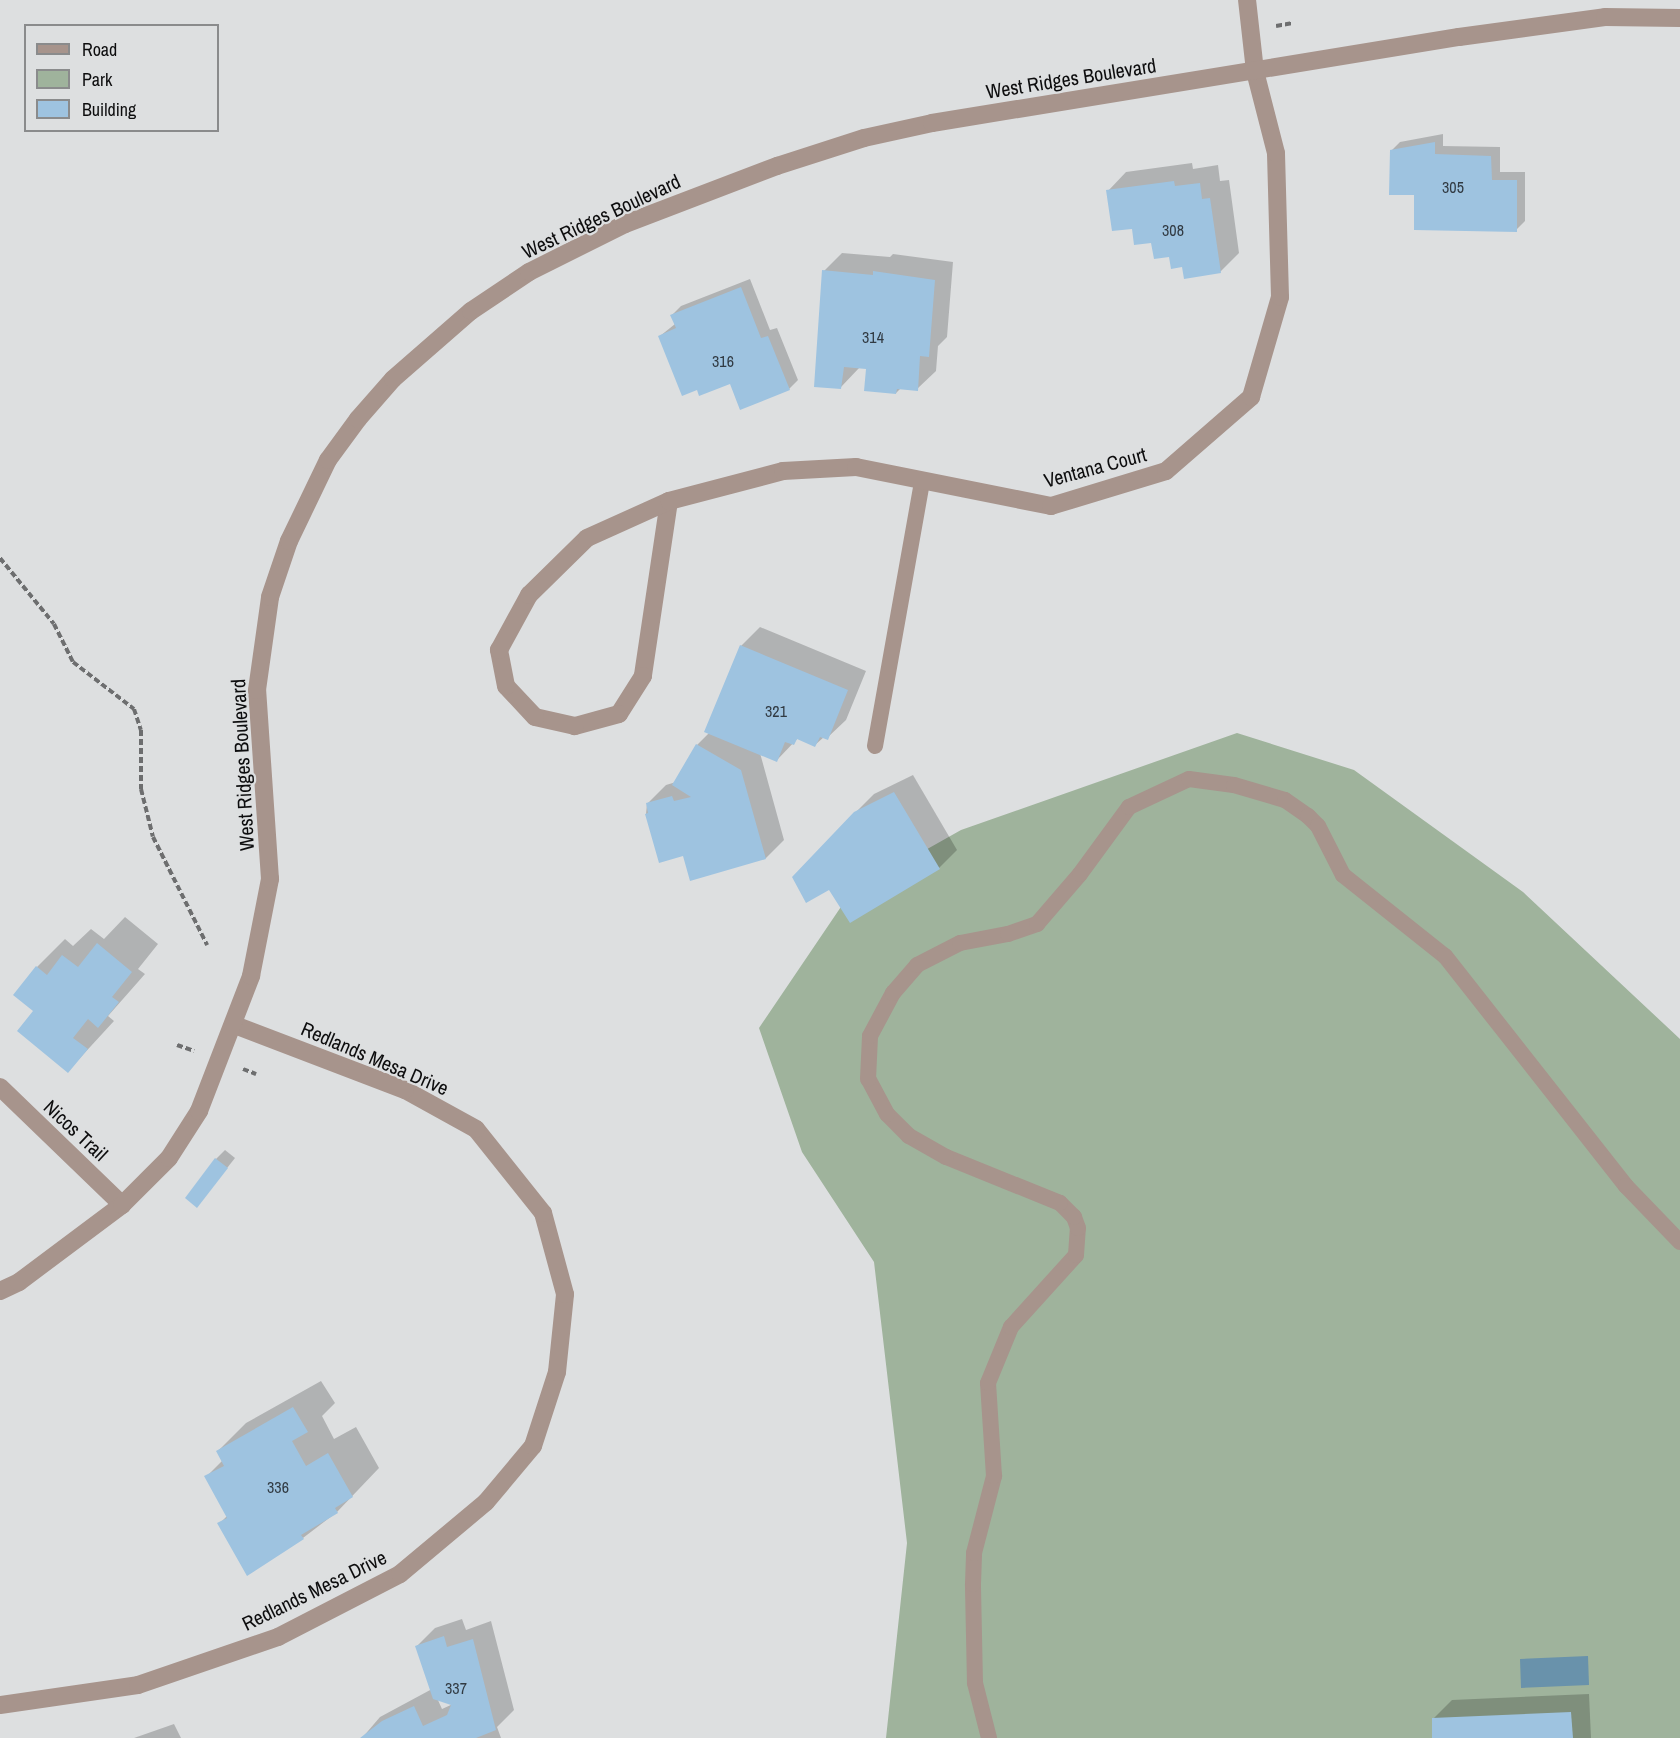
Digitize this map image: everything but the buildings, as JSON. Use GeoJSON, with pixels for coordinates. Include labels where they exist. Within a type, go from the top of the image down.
{"type":"FeatureCollection","features":[{"type":"Feature","properties":{"kind":"street","name":"Ventana Court"},"geometry":{"type":"LineString","coordinates":[[669,501],[643,676],[619,714],[575,726],[535,717],[506,686],[499,650],[529,595],[587,538],[669,501],[783,471],[856,467],[1051,506],[1166,471],[1251,397],[1280,297],[1276,153],[1255,71],[1247,0]]}},
{"type":"Feature","properties":{"kind":"street","name":"West Ridges Boulevard"},"geometry":{"type":"LineString","coordinates":[[0,1291],[19,1282],[122,1205],[169,1158],[199,1112],[235,1024],[251,976],[270,879],[257,690],[270,597],[289,541],[328,460],[372,403],[431,343],[480,304],[573,249],[636,220],[820,150],[932,123],[1537,25],[1605,17],[1680,18]]}},
{"type":"Feature","properties":{"kind":"street","name":"Redlands Mesa Drive"},"geometry":{"type":"LineString","coordinates":[[0,1705],[138,1685],[278,1637],[400,1574],[486,1502],[533,1446],[557,1372],[565,1294],[543,1213],[476,1129],[405,1090],[235,1024]]}},
{"type":"Feature","properties":{"kind":"street","name":"Nicos Trail"},"geometry":{"type":"LineString","coordinates":[[0,1088],[122,1205]]}},
{"type":"Feature","properties":{"kind":"lane"},"geometry":{"type":"LineString","coordinates":[[875,746],[922,481]]}},
{"type":"Feature","properties":{"kind":"lane"},"geometry":{"type":"LineString","coordinates":[[989,1738],[975,1683],[973,1584],[974,1553],[994,1476],[988,1383],[1011,1327],[1076,1255],[1078,1228],[1074,1217],[1060,1203],[946,1157],[909,1136],[887,1114],[868,1079],[870,1036],[893,993],[917,965],[960,943],[1008,934],[1037,924],[1080,874],[1129,807],[1189,779],[1234,785],[1285,800],[1308,816],[1318,826],[1343,875],[1445,956],[1626,1186],[1680,1242]]}},
{"type":"Feature","properties":{"kind":"path"},"geometry":{"type":"LineString","coordinates":[[0,558],[54,624],[73,662],[134,709],[141,730],[141,789],[153,837],[207,945]]}},
{"type":"Feature","properties":{"kind":"green space"},"geometry":{"type":"Polygon","coordinates":[[[1237,733],[1354,770],[1523,892],[1680,1039],[1680,1738],[886,1738],[907,1543],[874,1262],[802,1152],[759,1028],[851,892],[961,830],[1237,733]]]}},
{"type":"Feature","properties":{"kind":"water"},"geometry":{"type":"Polygon","coordinates":[[[1588,1656],[1589,1685],[1521,1688],[1520,1659],[1588,1656]]]}}]}
